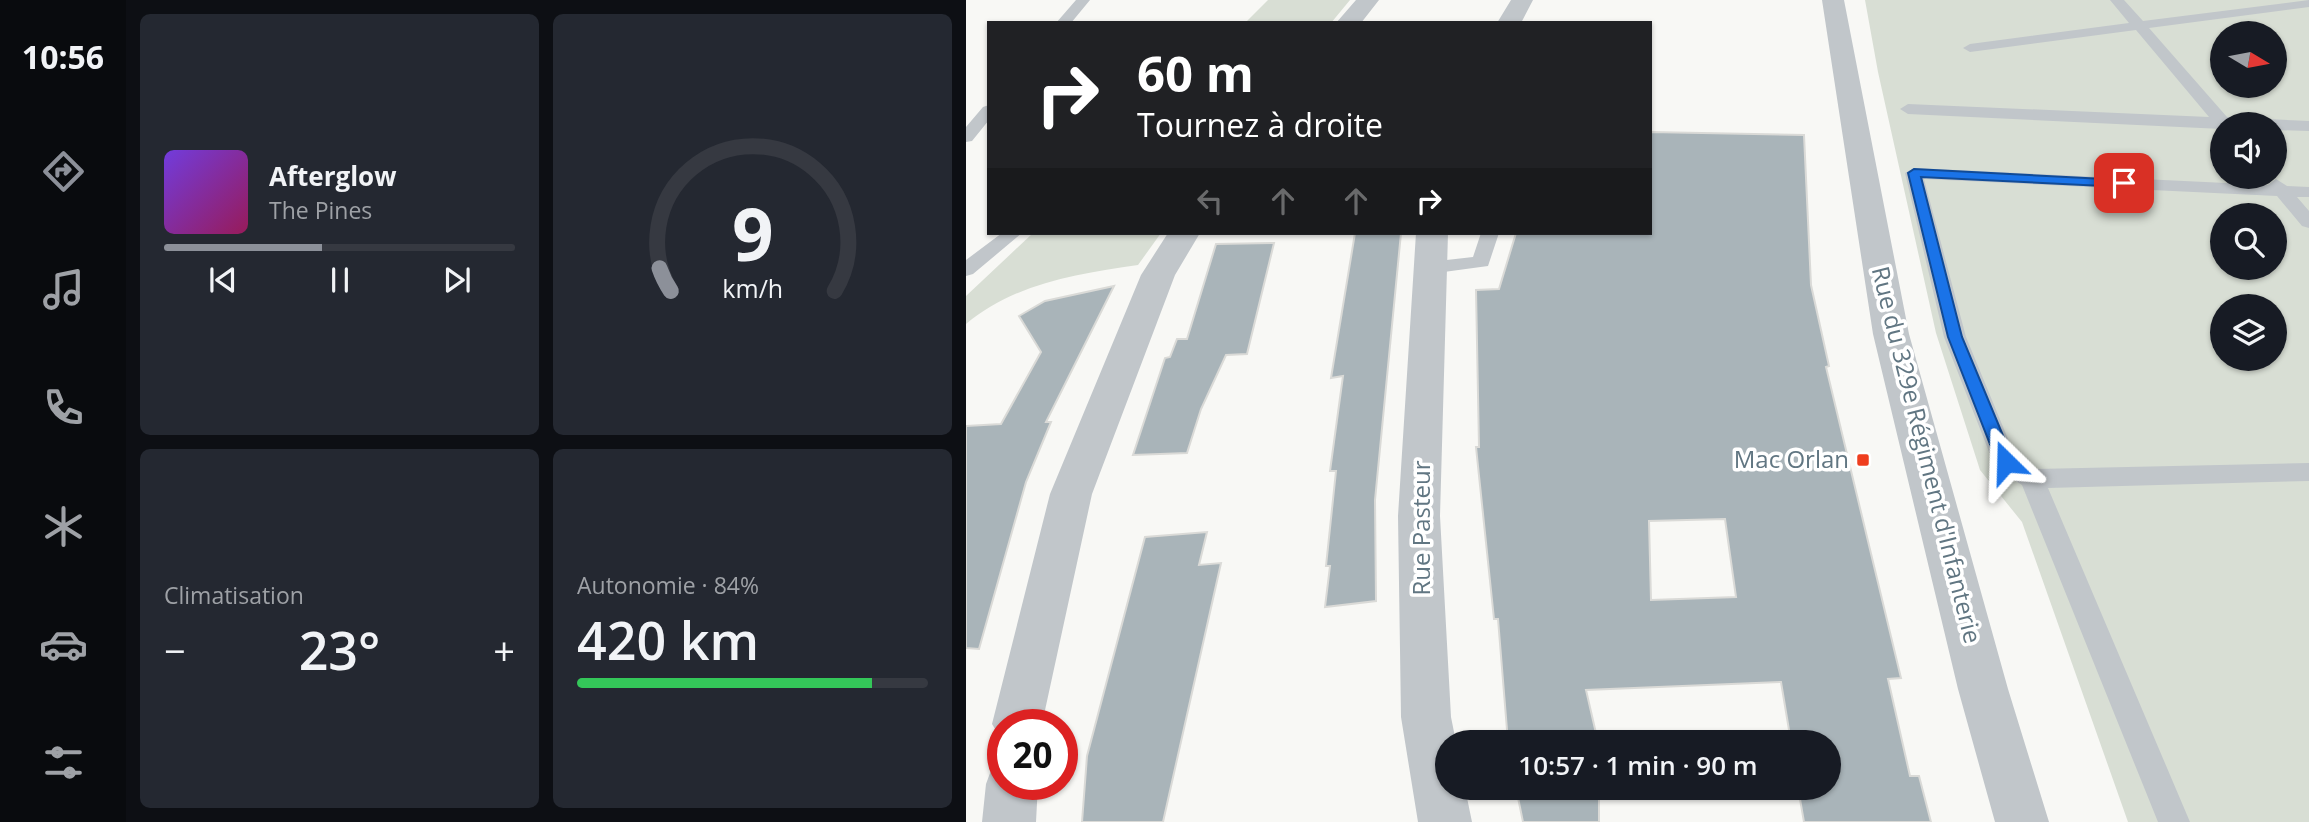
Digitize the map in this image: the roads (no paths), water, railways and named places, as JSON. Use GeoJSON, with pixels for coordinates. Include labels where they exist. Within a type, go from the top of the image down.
{"type":"FeatureCollection","features":[{"type":"Feature","properties":{"kind":"street"},"geometry":{"type":"LineString","coordinates":[[1350,21],[1368,0]]}},
{"type":"Feature","properties":{"kind":"street"},"geometry":{"type":"LineString","coordinates":[[1510,21],[1522,0]]}},
{"type":"Feature","properties":{"kind":"street","name":"Rue du 329e Régiment d'Infanterie"},"geometry":{"type":"LineString","coordinates":[[1833,0],[1891,334],[1983,689],[2022,822]]}},
{"type":"Feature","properties":{"kind":"street"},"geometry":{"type":"LineString","coordinates":[[1021,709],[1071,494],[1158,275],[1183,235]]}},
{"type":"Feature","properties":{"kind":"street","name":"Rue Pasteur"},"geometry":{"type":"LineString","coordinates":[[1431,250],[1419,516],[1426,717],[1446,822]]}},
{"type":"Feature","properties":{"kind":"street"},"geometry":{"type":"LineString","coordinates":[[1009,822],[1011,800]]}},
{"type":"Feature","properties":{"kind":"lane"},"geometry":{"type":"LineString","coordinates":[[1065,21],[1083,0]]}},
{"type":"Feature","properties":{"kind":"lane"},"geometry":{"type":"LineString","coordinates":[[2117,0],[2213,112]]}},
{"type":"Feature","properties":{"kind":"lane"},"geometry":{"type":"LineString","coordinates":[[1970,48],[2309,3]]}},
{"type":"Feature","properties":{"kind":"lane"},"geometry":{"type":"LineString","coordinates":[[1908,109],[2210,122]]}},
{"type":"Feature","properties":{"kind":"lane"},"geometry":{"type":"LineString","coordinates":[[966,137],[987,112]]}},
{"type":"Feature","properties":{"kind":"lane"},"geometry":{"type":"LineString","coordinates":[[2287,125],[2309,126]]}},
{"type":"Feature","properties":{"kind":"lane"},"geometry":{"type":"LineString","coordinates":[[2174,822],[2032,480],[2006,462],[1955,337],[1914,173],[2309,192]]}},
{"type":"Feature","properties":{"kind":"lane"},"geometry":{"type":"LineString","coordinates":[[2282,191],[2309,222]]}},
{"type":"Feature","properties":{"kind":"lane"},"geometry":{"type":"LineString","coordinates":[[966,270],[1010,235]]}},
{"type":"Feature","properties":{"kind":"lane"},"geometry":{"type":"LineString","coordinates":[[1431,250],[1481,262],[1489,235]]}},
{"type":"Feature","properties":{"kind":"lane"},"geometry":{"type":"LineString","coordinates":[[2032,480],[2309,472]]}},
{"type":"Feature","properties":{"kind":"place","name":"Mac Orlan"},"geometry":{"type":"Point","coordinates":[1863,460]}}]}
